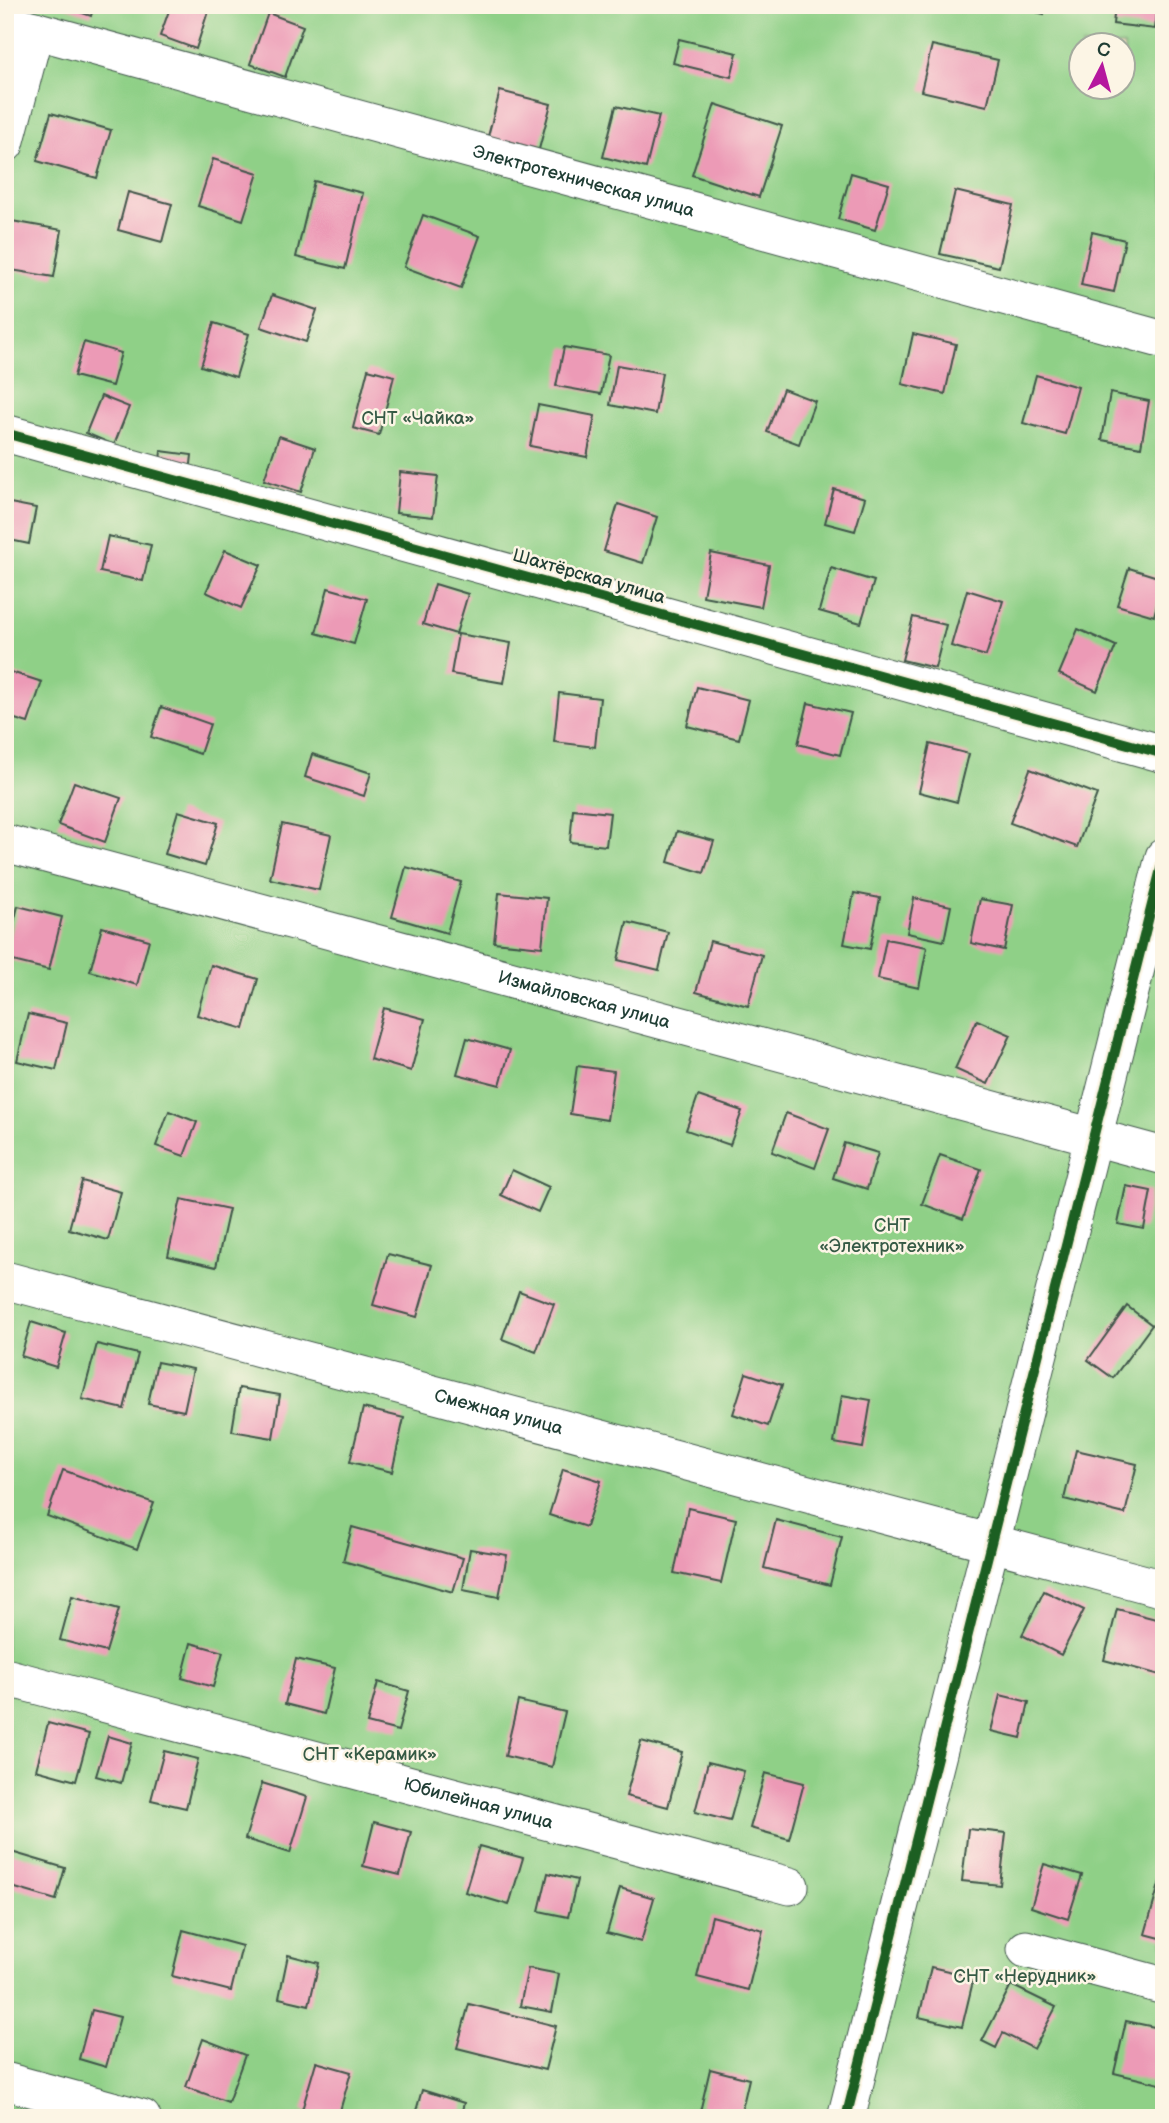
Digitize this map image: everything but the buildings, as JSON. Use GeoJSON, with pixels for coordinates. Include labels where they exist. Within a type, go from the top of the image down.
{"type":"FeatureCollection","features":[{"type":"Feature","properties":{"kind":"street"},"geometry":{"type":"LineString","coordinates":[[5,144],[20,26]]}},
{"type":"Feature","properties":{"kind":"street","name":"Электротехническая улица"},"geometry":{"type":"LineString","coordinates":[[20,26],[1164,340]]}},
{"type":"Feature","properties":{"kind":"street","name":"Шахтёрская улица"},"geometry":{"type":"LineString","coordinates":[[5,433],[1164,754]]}},
{"type":"Feature","properties":{"kind":"street","name":"Измайловская улица"},"geometry":{"type":"LineString","coordinates":[[5,843],[1164,1156]]}},
{"type":"Feature","properties":{"kind":"street"},"geometry":{"type":"LineString","coordinates":[[846,2118],[1164,857]]}},
{"type":"Feature","properties":{"kind":"street","name":"Смежная улица"},"geometry":{"type":"LineString","coordinates":[[5,1280],[1164,1589]]}},
{"type":"Feature","properties":{"kind":"street","name":"Юбилейная улица"},"geometry":{"type":"LineString","coordinates":[[5,1676],[790,1886]]}},
{"type":"Feature","properties":{"kind":"street"},"geometry":{"type":"LineString","coordinates":[[1026,1949],[1164,1986]]}},
{"type":"Feature","properties":{"kind":"street"},"geometry":{"type":"LineString","coordinates":[[5,2081],[142,2118]]}},
{"type":"Feature","properties":{"kind":"green space"},"geometry":{"type":"Polygon","coordinates":[[[5,5],[1164,5],[1164,2118],[5,2118],[5,5]]]}},
{"type":"Feature","properties":{"kind":"cycle path"},"geometry":{"type":"LineString","coordinates":[[5,433],[1164,754]]}},
{"type":"Feature","properties":{"kind":"cycle path"},"geometry":{"type":"LineString","coordinates":[[846,2118],[1164,857]]}},
{"type":"Feature","properties":{"kind":"park label","name":"СНТ «Чайка»"},"geometry":{"type":"Point","coordinates":[418,418]}},
{"type":"Feature","properties":{"kind":"park label","name":"СНТ «Электротехник»"},"geometry":{"type":"Point","coordinates":[892,1235]}},
{"type":"Feature","properties":{"kind":"park label","name":"СНТ «Керамик»"},"geometry":{"type":"Point","coordinates":[370,1754]}},
{"type":"Feature","properties":{"kind":"park label","name":"СНТ «Нерудник»"},"geometry":{"type":"Point","coordinates":[1025,1976]}}]}
